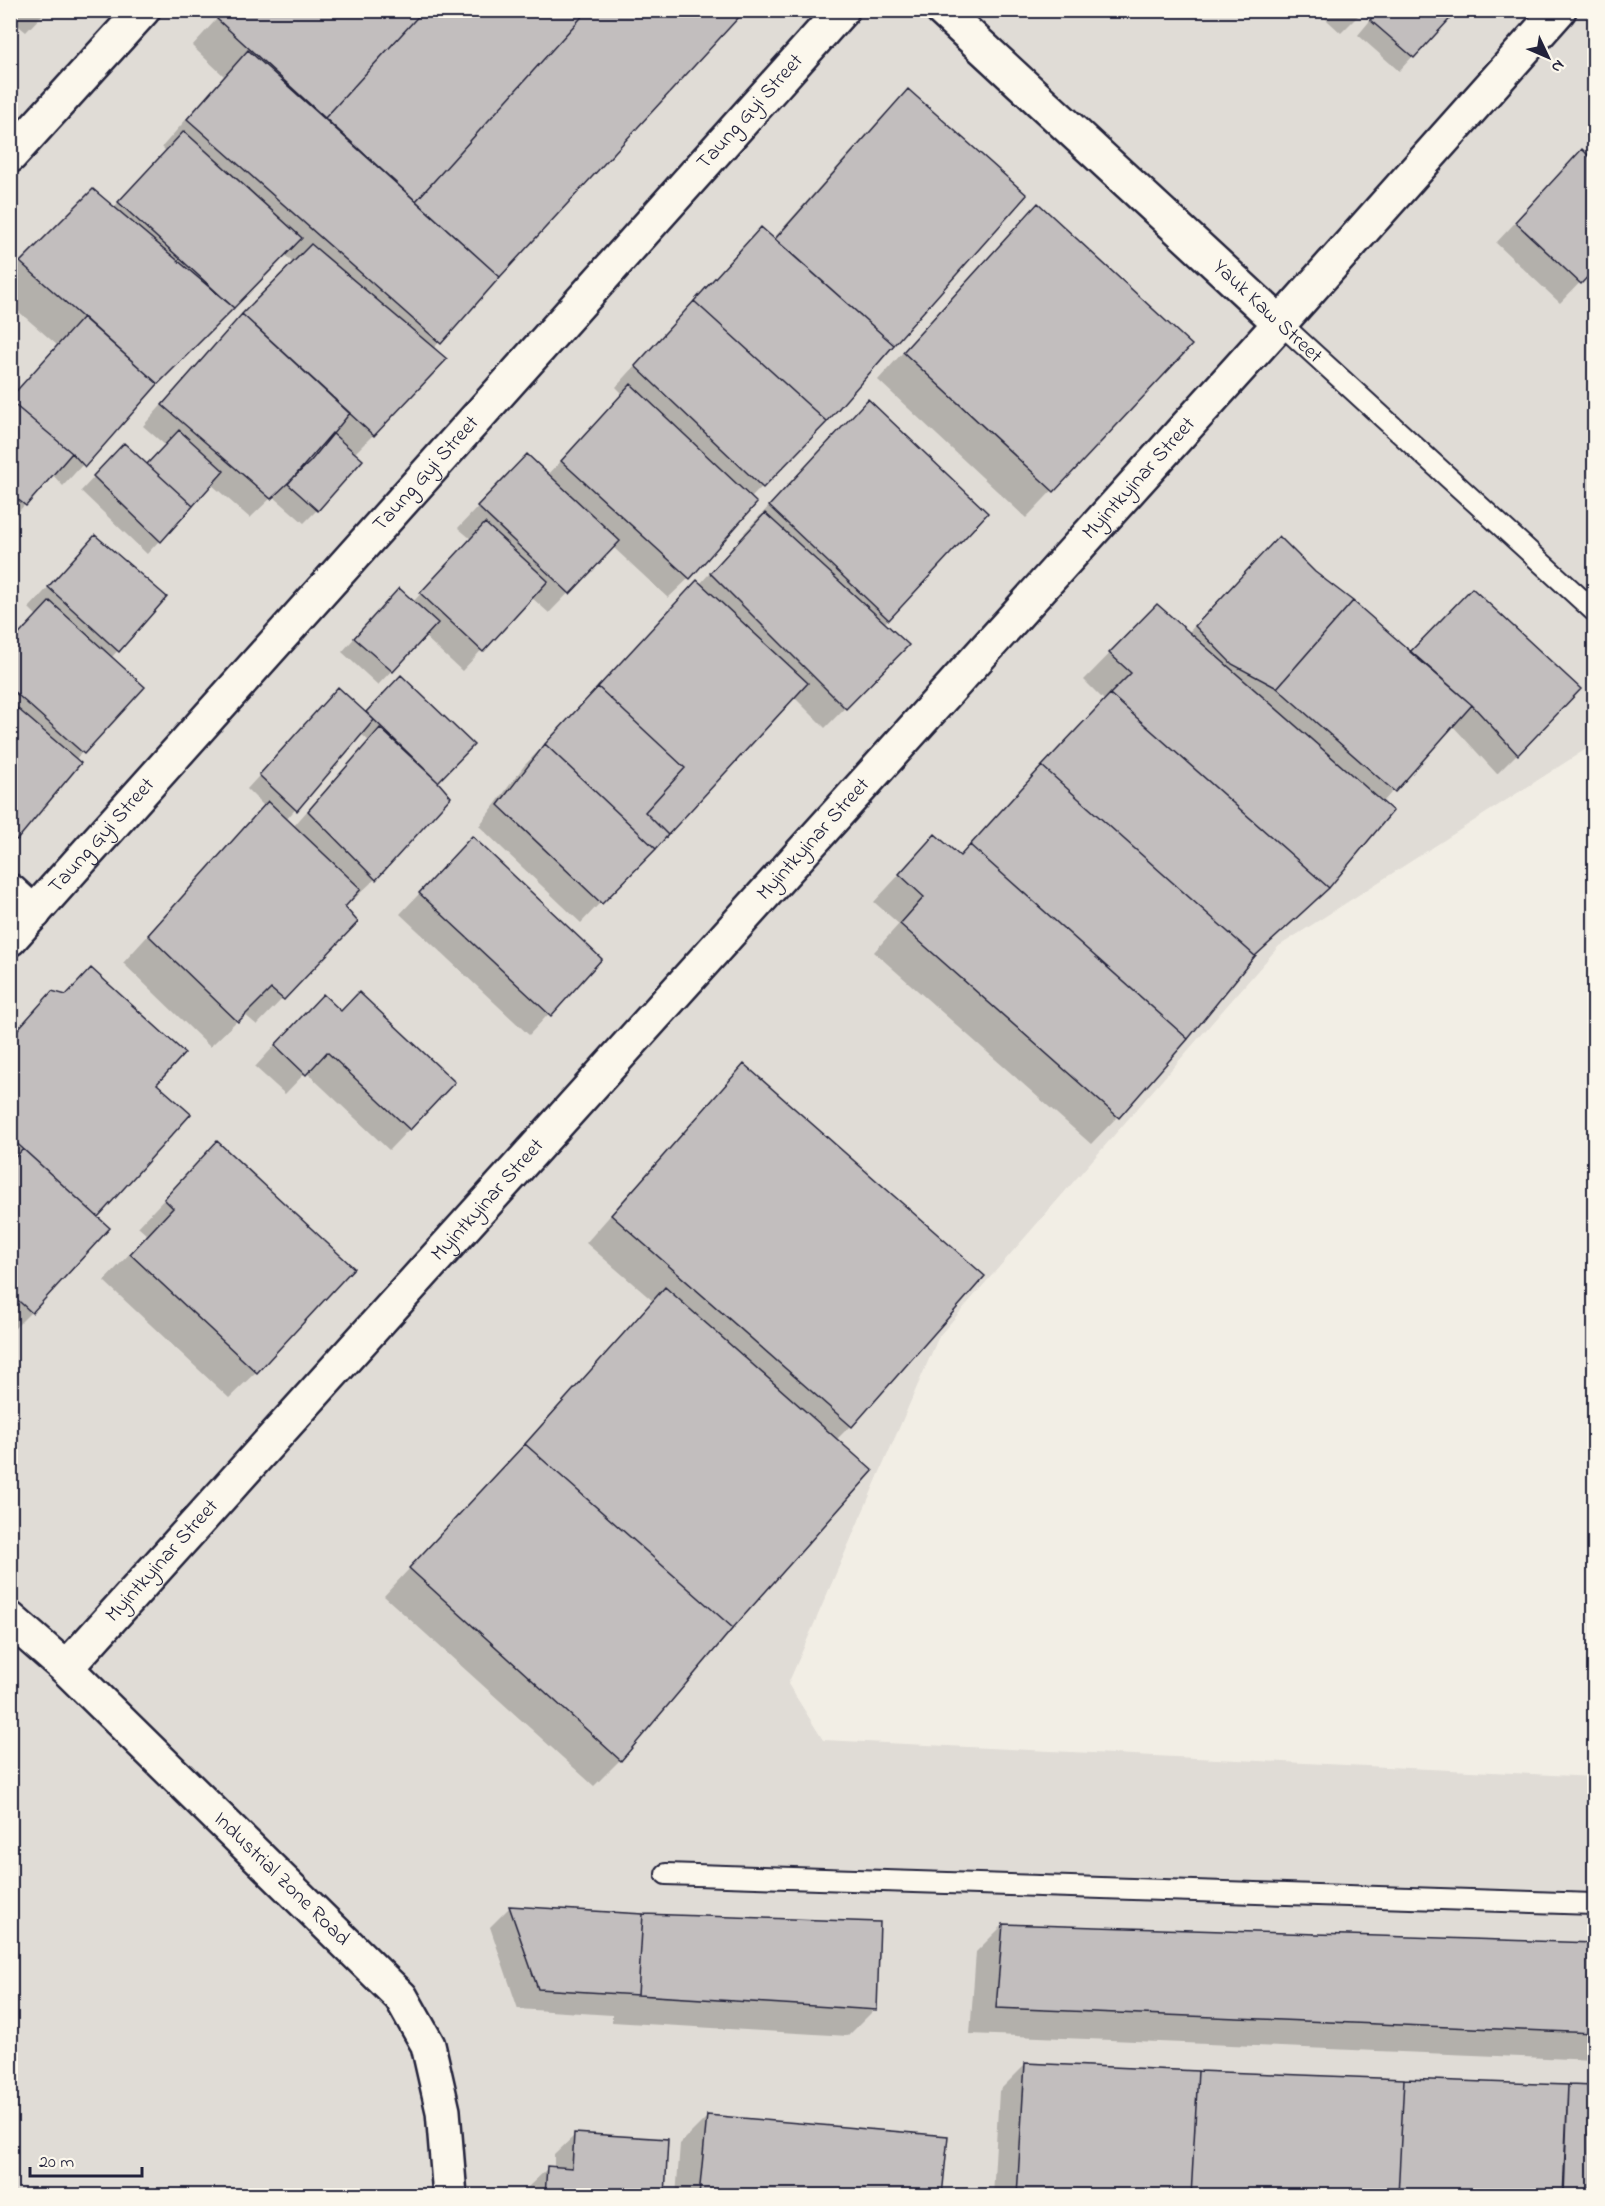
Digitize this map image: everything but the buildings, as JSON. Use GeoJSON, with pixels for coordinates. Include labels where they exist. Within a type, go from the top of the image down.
{"type":"FeatureCollection","features":[{"type":"Feature","properties":{"kind":"street"},"geometry":{"type":"LineString","coordinates":[[10,156],[143,10]]}},
{"type":"Feature","properties":{"kind":"street","name":"Taung Gyi Street"},"geometry":{"type":"LineString","coordinates":[[10,939],[842,10]]}},
{"type":"Feature","properties":{"kind":"street","name":"Yauk Kaw Street"},"geometry":{"type":"LineString","coordinates":[[942,10],[1280,323]]}},
{"type":"Feature","properties":{"kind":"street","name":"Myintkyinar Street"},"geometry":{"type":"LineString","coordinates":[[66,1668],[1280,323],[1559,10]]}},
{"type":"Feature","properties":{"kind":"street"},"geometry":{"type":"LineString","coordinates":[[10,891],[34,913]]}},
{"type":"Feature","properties":{"kind":"street","name":"Industrial Zone Road"},"geometry":{"type":"LineString","coordinates":[[10,1619],[66,1668],[402,1997],[428,2045],[443,2111],[450,2196]]}},
{"type":"Feature","properties":{"kind":"lane","name":"Yauk Kaw Street"},"geometry":{"type":"LineString","coordinates":[[1280,323],[1594,611]]}},
{"type":"Feature","properties":{"kind":"lane"},"geometry":{"type":"LineString","coordinates":[[666,1874],[1594,1904]]}},
{"type":"Feature","properties":{"kind":"shaded area"},"geometry":{"type":"Polygon","coordinates":[[[11,11],[1594,11],[1594,744],[1279,946],[939,1336],[788,1684],[823,1740],[1594,1777],[1594,2195],[11,2196],[11,11]]]}}]}
